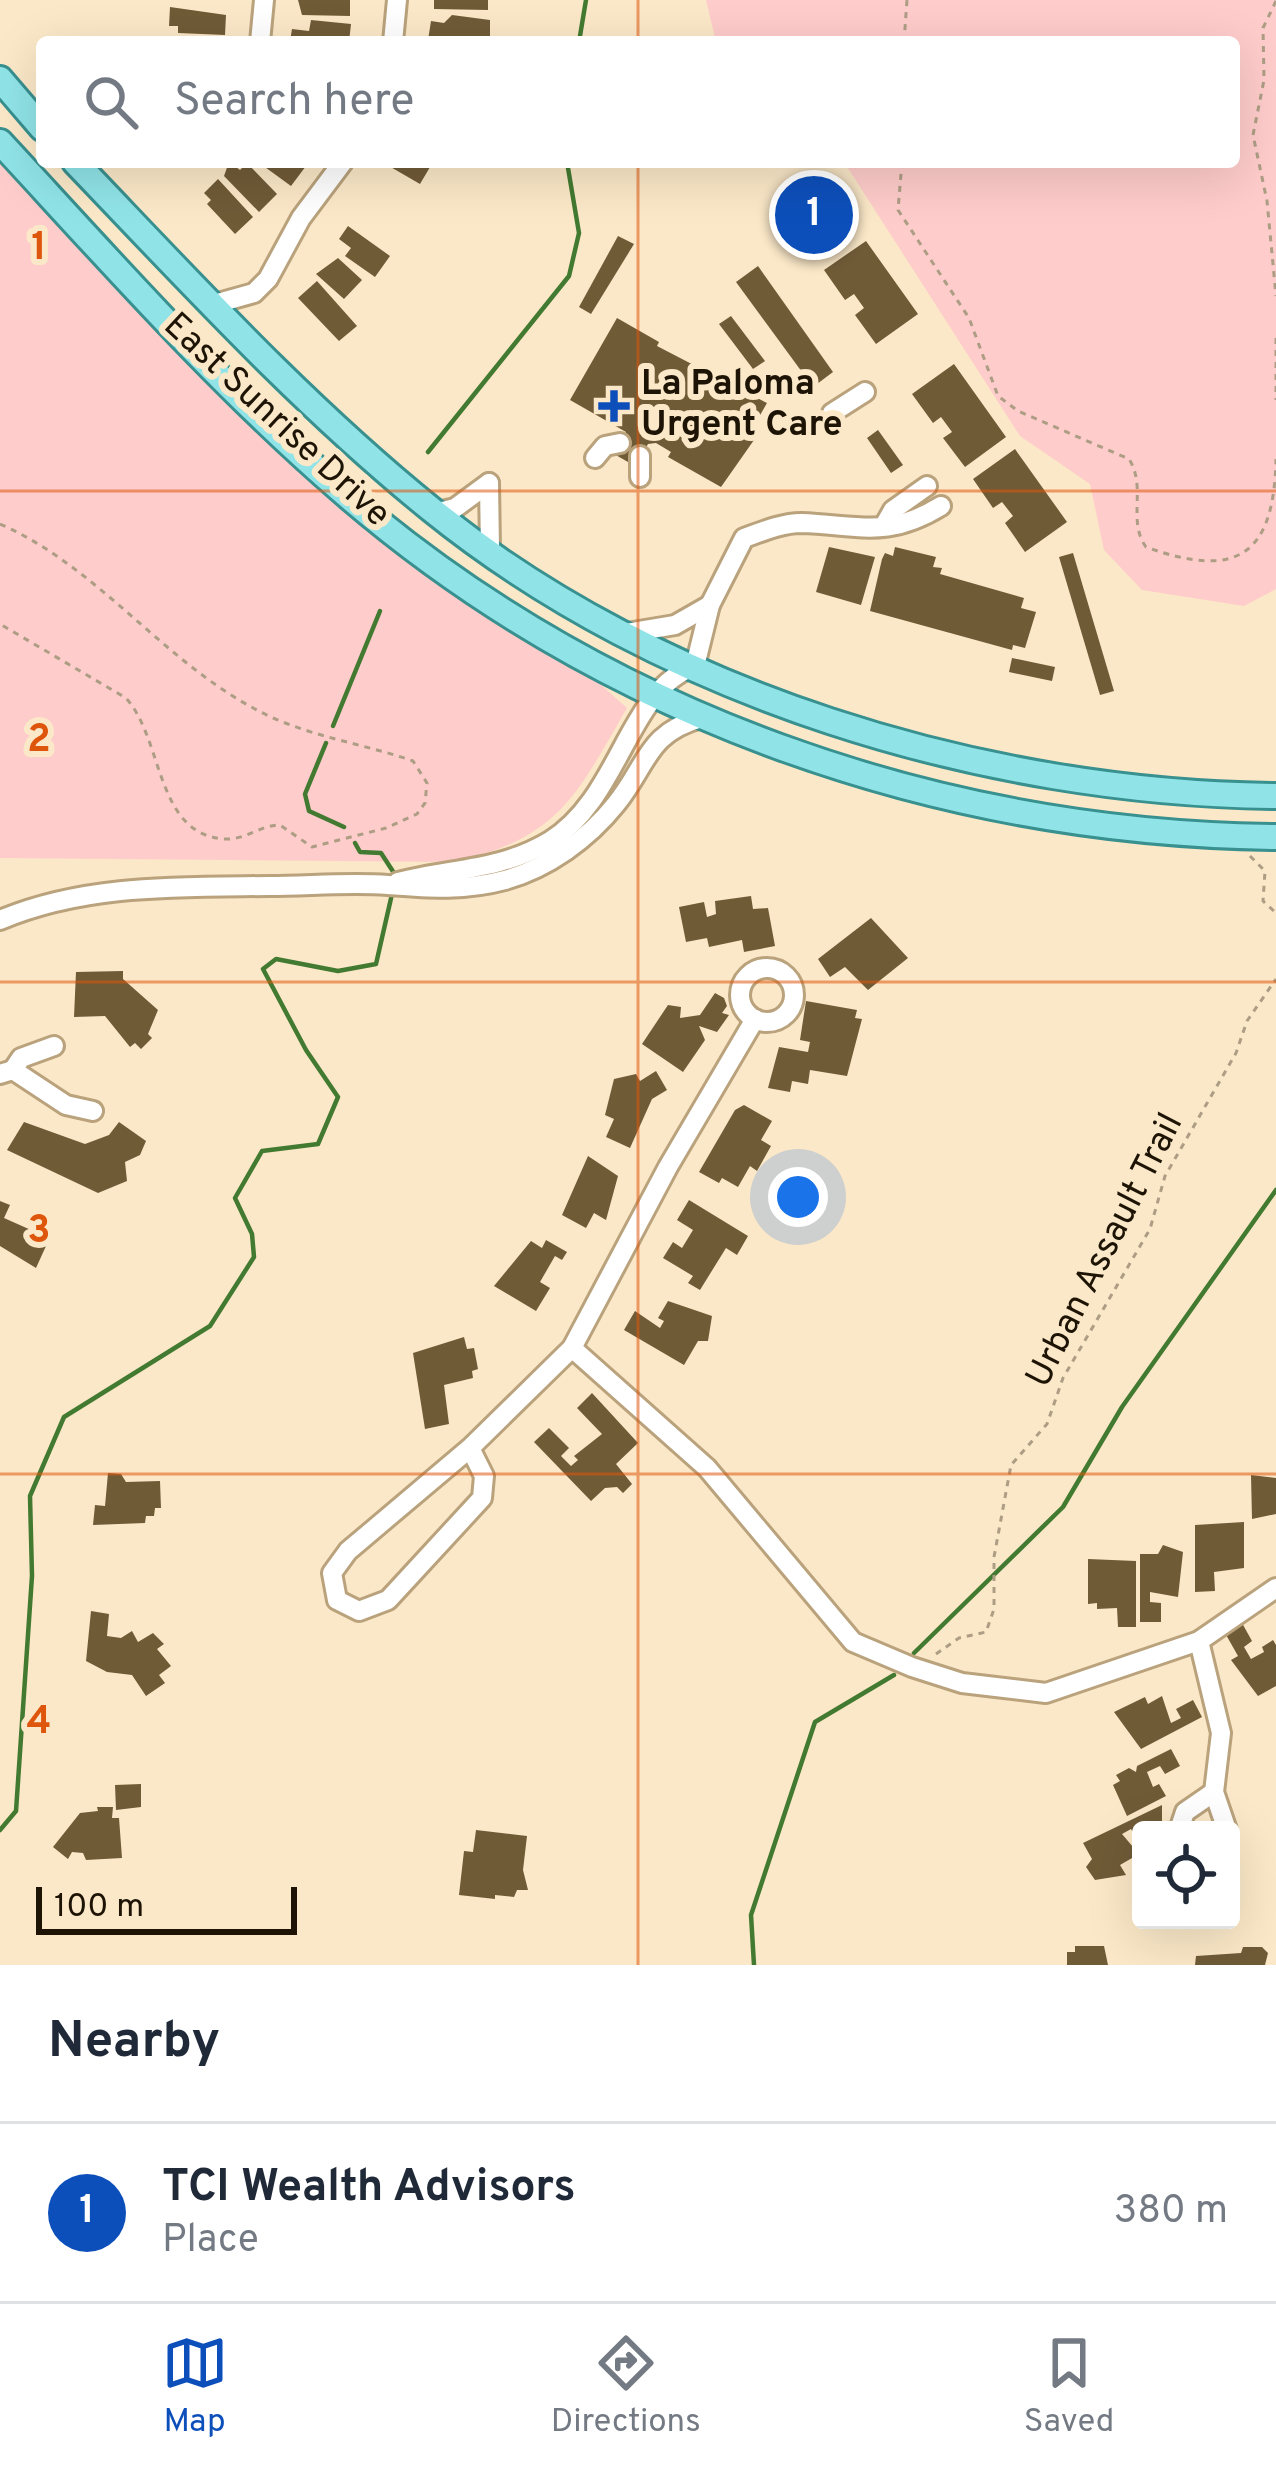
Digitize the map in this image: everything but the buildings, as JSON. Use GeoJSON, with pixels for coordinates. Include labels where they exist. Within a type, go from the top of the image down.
{"type":"FeatureCollection","features":[{"type":"Feature","properties":{"kind":"main road"},"geometry":{"type":"LineString","coordinates":[[0,79],[36,121]]}},
{"type":"Feature","properties":{"kind":"main road","name":"East Sunrise Drive"},"geometry":{"type":"LineString","coordinates":[[0,142],[262,417],[343,493],[475,591],[552,641],[701,718],[813,760],[957,801],[1158,833],[1276,838]]}},
{"type":"Feature","properties":{"kind":"main road","name":"East Sunrise Drive"},"geometry":{"type":"LineString","coordinates":[[81,168],[291,386],[435,513],[627,633],[752,692],[902,743],[1027,773],[1165,792],[1276,796]]}},
{"type":"Feature","properties":{"kind":"main road"},"geometry":{"type":"LineString","coordinates":[[262,417],[291,386]]}},
{"type":"Feature","properties":{"kind":"main road"},"geometry":{"type":"LineString","coordinates":[[1158,833],[1165,792]]}},
{"type":"Feature","properties":{"kind":"street"},"geometry":{"type":"LineString","coordinates":[[261,36],[264,0]]}},
{"type":"Feature","properties":{"kind":"street"},"geometry":{"type":"LineString","coordinates":[[394,36],[397,0]]}},
{"type":"Feature","properties":{"kind":"street"},"geometry":{"type":"LineString","coordinates":[[211,305],[254,293],[268,279],[301,218],[338,168]]}},
{"type":"Feature","properties":{"kind":"street"},"geometry":{"type":"LineString","coordinates":[[832,413],[865,392]]}},
{"type":"Feature","properties":{"kind":"street"},"geometry":{"type":"LineString","coordinates":[[595,458],[605,446],[620,442]]}},
{"type":"Feature","properties":{"kind":"street"},"geometry":{"type":"LineString","coordinates":[[435,513],[455,508],[489,483],[490,550]]}},
{"type":"Feature","properties":{"kind":"street"},"geometry":{"type":"LineString","coordinates":[[885,524],[893,510],[927,486]]}},
{"type":"Feature","properties":{"kind":"street"},"geometry":{"type":"LineString","coordinates":[[388,885],[499,865],[552,839],[578,818],[613,772],[651,694],[672,674],[694,667],[710,604],[744,538],[798,523],[864,530],[885,524],[904,528],[941,506]]}},
{"type":"Feature","properties":{"kind":"street"},"geometry":{"type":"LineString","coordinates":[[627,633],[675,625],[710,604]]}},
{"type":"Feature","properties":{"kind":"street"},"geometry":{"type":"LineString","coordinates":[[0,920],[55,901],[117,890],[388,885],[461,889],[508,879],[568,850],[618,802],[659,737],[671,726],[701,718]]}},
{"type":"Feature","properties":{"kind":"street"},"geometry":{"type":"LineString","coordinates":[[470,1448],[484,1476],[482,1498],[388,1600],[358,1611],[337,1600],[332,1586],[336,1563],[470,1448],[572,1348],[668,1167],[755,1019]]}},
{"type":"Feature","properties":{"kind":"street"},"geometry":{"type":"LineString","coordinates":[[54,1046],[21,1058],[6,1072],[66,1105],[92,1111]]}},
{"type":"Feature","properties":{"kind":"street"},"geometry":{"type":"LineString","coordinates":[[572,1348],[706,1468],[853,1642],[962,1682],[1046,1693],[1198,1641],[1276,1588]]}},
{"type":"Feature","properties":{"kind":"street"},"geometry":{"type":"LineString","coordinates":[[1198,1641],[1221,1733],[1214,1792],[1224,1821]]}},
{"type":"Feature","properties":{"kind":"street"},"geometry":{"type":"LineString","coordinates":[[1182,1821],[1185,1812],[1214,1792]]}},
{"type":"Feature","properties":{"kind":"path"},"geometry":{"type":"LineString","coordinates":[[905,36],[908,0]]}},
{"type":"Feature","properties":{"kind":"path"},"geometry":{"type":"LineString","coordinates":[[1276,1],[1263,28],[1264,80],[1253,135],[1267,201],[1276,296]]}},
{"type":"Feature","properties":{"kind":"path"},"geometry":{"type":"LineString","coordinates":[[901,168],[897,199],[903,222],[969,318],[998,396],[1018,411],[1129,458],[1139,490],[1138,537],[1146,547],[1205,562],[1222,563],[1247,553],[1263,521],[1276,458]]}},
{"type":"Feature","properties":{"kind":"path"},"geometry":{"type":"LineString","coordinates":[[1276,338],[1276,400]]}},
{"type":"Feature","properties":{"kind":"path"},"geometry":{"type":"LineString","coordinates":[[0,524],[41,544],[142,621],[174,656],[254,709],[413,761],[428,783],[425,803],[409,820],[322,847],[312,847],[280,825],[234,839],[202,835],[182,823],[140,716],[126,698],[0,624]]}},
{"type":"Feature","properties":{"kind":"path"},"geometry":{"type":"LineString","coordinates":[[1232,837],[1265,871],[1263,902],[1276,913]]}},
{"type":"Feature","properties":{"kind":"path","name":"Urban Assault Trail"},"geometry":{"type":"LineString","coordinates":[[935,1655],[959,1638],[986,1632],[994,1610],[994,1556],[1011,1465],[1047,1424],[1063,1378],[1150,1229],[1165,1176],[1236,1053],[1247,1021],[1276,979]]}},
{"type":"Feature","properties":{"kind":"shaded area"},"geometry":{"type":"Polygon","coordinates":[[[706,0],[1276,0],[1276,589],[1244,606],[1142,590],[1104,550],[1090,484],[1020,436],[848,168],[1240,168],[1240,36],[715,36],[706,0]]]}},
{"type":"Feature","properties":{"kind":"shaded area"},"geometry":{"type":"Polygon","coordinates":[[[0,142],[262,417],[552,641],[627,708],[578,789],[542,825],[519,840],[455,862],[0,858],[0,142]]]}},
{"type":"Feature","properties":{"kind":"waterway"},"geometry":{"type":"LineString","coordinates":[[580,36],[586,0]]}},
{"type":"Feature","properties":{"kind":"waterway"},"geometry":{"type":"LineString","coordinates":[[428,452],[569,276],[579,233],[568,168]]}},
{"type":"Feature","properties":{"kind":"waterway"},"geometry":{"type":"LineString","coordinates":[[333,726],[380,611]]}},
{"type":"Feature","properties":{"kind":"waterway"},"geometry":{"type":"LineString","coordinates":[[326,743],[305,794],[309,811],[344,827]]}},
{"type":"Feature","properties":{"kind":"waterway"},"geometry":{"type":"LineString","coordinates":[[355,843],[360,852],[381,853],[394,873]]}},
{"type":"Feature","properties":{"kind":"waterway"},"geometry":{"type":"LineString","coordinates":[[0,1830],[16,1811],[32,1576],[30,1496],[64,1417],[210,1326],[254,1257],[252,1234],[235,1198],[262,1151],[318,1144],[338,1097],[306,1050],[263,969],[276,959],[338,971],[376,964],[392,894]]}},
{"type":"Feature","properties":{"kind":"waterway"},"geometry":{"type":"LineString","coordinates":[[914,1653],[1063,1507],[1122,1407],[1276,1190]]}},
{"type":"Feature","properties":{"kind":"waterway"},"geometry":{"type":"LineString","coordinates":[[754,1965],[751,1915],[815,1722],[894,1675]]}},
{"type":"Feature","properties":{"kind":"place","name":"TCI Wealth Advisors"},"geometry":{"type":"Point","coordinates":[814,215]}},
{"type":"Feature","properties":{"kind":"place","name":"La Paloma Urgent Care"},"geometry":{"type":"Point","coordinates":[614,406]}}]}
